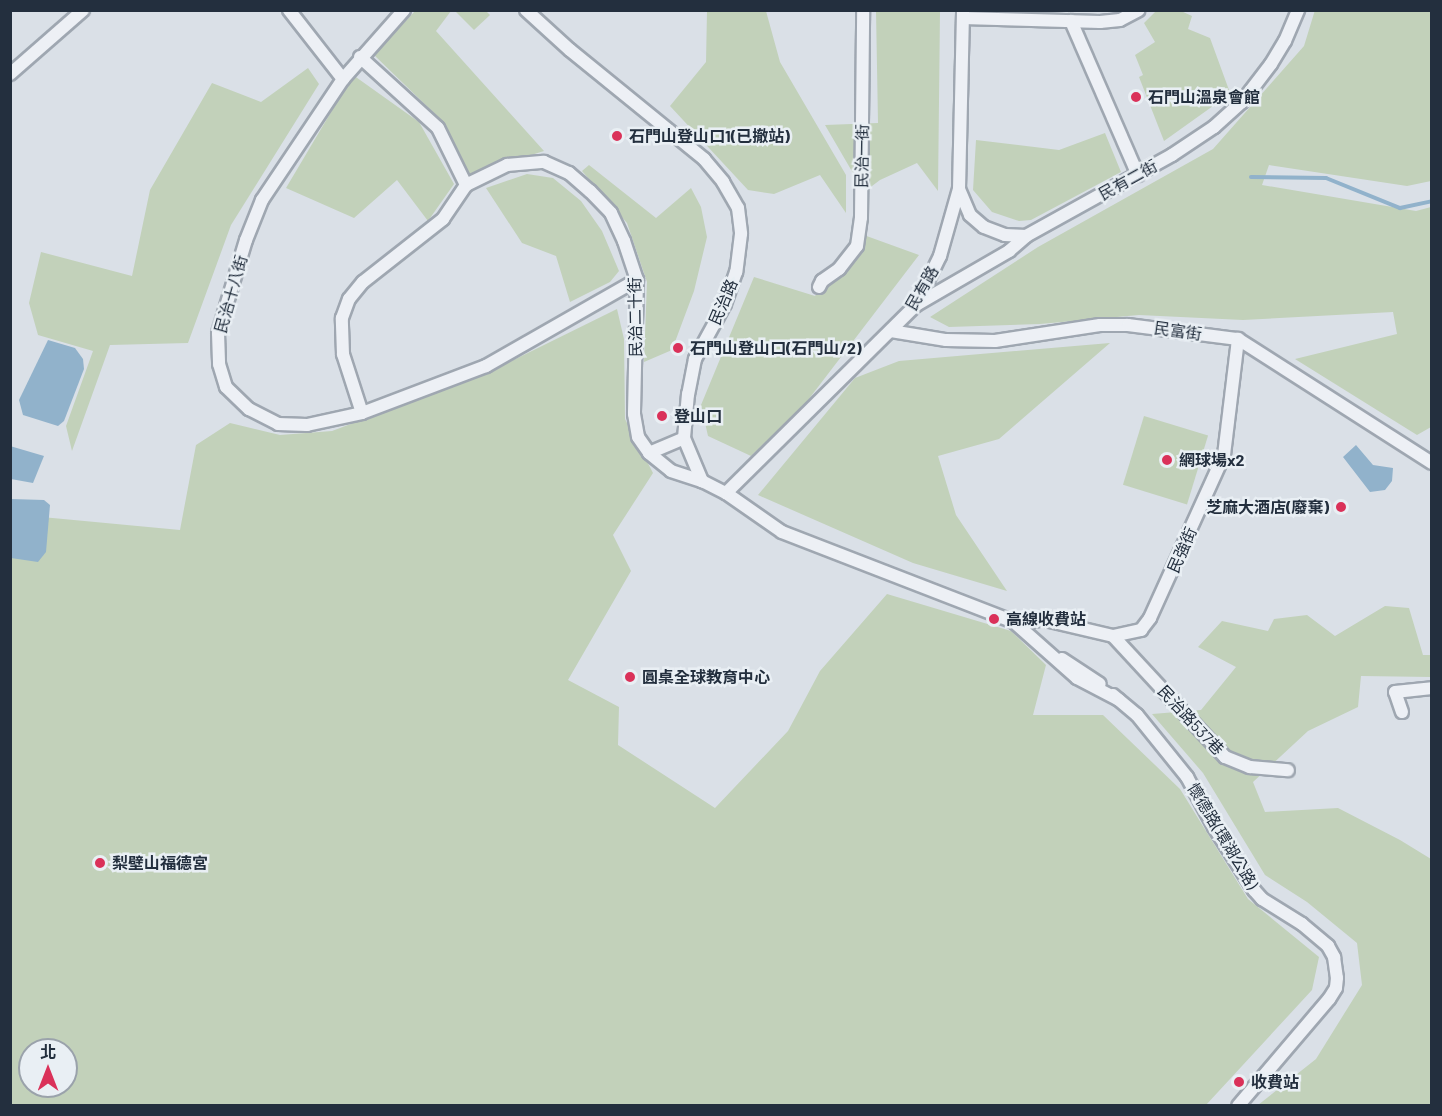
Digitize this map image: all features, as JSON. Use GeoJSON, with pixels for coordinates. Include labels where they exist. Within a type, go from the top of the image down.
{"type":"FeatureCollection","features":[{"type":"Feature","properties":{"kind":"street"},"geometry":{"type":"LineString","coordinates":[[10,74],[83,10]]}},
{"type":"Feature","properties":{"kind":"street"},"geometry":{"type":"LineString","coordinates":[[289,10],[343,79]]}},
{"type":"Feature","properties":{"kind":"street","name":"民治十八街"},"geometry":{"type":"LineString","coordinates":[[404,10],[360,57],[343,79],[262,200],[246,240],[218,333],[219,364],[226,387],[249,409],[278,424],[308,425],[362,413],[486,366],[637,280]]}},
{"type":"Feature","properties":{"kind":"street","name":"民治路"},"geometry":{"type":"LineString","coordinates":[[526,10],[570,50],[704,159],[723,182],[738,208],[741,234],[736,272],[725,304],[695,359],[688,394],[684,438],[702,481]]}},
{"type":"Feature","properties":{"kind":"street","name":"民治一街"},"geometry":{"type":"LineString","coordinates":[[819,287],[822,281],[839,269],[857,246],[861,218],[863,10]]}},
{"type":"Feature","properties":{"kind":"street"},"geometry":{"type":"LineString","coordinates":[[963,14],[1071,21],[1120,20],[1139,10]]}},
{"type":"Feature","properties":{"kind":"street","name":"民有二街"},"geometry":{"type":"LineString","coordinates":[[916,305],[1009,250],[1026,237],[1138,175],[1214,127],[1242,102],[1271,64],[1285,41],[1298,10]]}},
{"type":"Feature","properties":{"kind":"street","name":"民有路"},"geometry":{"type":"LineString","coordinates":[[726,493],[916,305],[940,256],[959,189],[963,14]]}},
{"type":"Feature","properties":{"kind":"street"},"geometry":{"type":"LineString","coordinates":[[1071,21],[1138,175]]}},
{"type":"Feature","properties":{"kind":"street"},"geometry":{"type":"LineString","coordinates":[[360,57],[410,100],[438,128],[466,185]]}},
{"type":"Feature","properties":{"kind":"street","name":"民治二十街"},"geometry":{"type":"LineString","coordinates":[[362,413],[344,354],[342,318],[349,299],[380,268],[443,219],[466,185],[507,165],[544,162],[569,173],[611,213],[637,280],[634,414],[638,438],[649,453],[671,471],[702,481]]}},
{"type":"Feature","properties":{"kind":"street"},"geometry":{"type":"LineString","coordinates":[[959,189],[970,215],[984,227],[1005,235],[1026,237]]}},
{"type":"Feature","properties":{"kind":"street","name":"民富街"},"geometry":{"type":"LineString","coordinates":[[891,331],[946,340],[995,341],[1101,325],[1128,325],[1238,339],[1431,463]]}},
{"type":"Feature","properties":{"kind":"street","name":"民強街"},"geometry":{"type":"LineString","coordinates":[[1014,622],[1045,620],[1113,636],[1141,630],[1150,618],[1224,455],[1238,339]]}},
{"type":"Feature","properties":{"kind":"street"},"geometry":{"type":"LineString","coordinates":[[649,453],[684,438]]}},
{"type":"Feature","properties":{"kind":"street"},"geometry":{"type":"LineString","coordinates":[[702,481],[726,493],[782,532],[1014,622]]}},
{"type":"Feature","properties":{"kind":"street","name":"懷德路(環湖公路)"},"geometry":{"type":"LineString","coordinates":[[1014,622],[1042,647],[1083,670],[1137,715],[1187,777],[1254,890],[1262,899],[1302,924],[1328,946],[1334,957],[1336,988],[1329,999],[1238,1106]]}},
{"type":"Feature","properties":{"kind":"street","name":"民治路537巷"},"geometry":{"type":"LineString","coordinates":[[1113,636],[1225,757],[1250,767],[1288,770]]}},
{"type":"Feature","properties":{"kind":"street"},"geometry":{"type":"LineString","coordinates":[[1402,712],[1395,692],[1431,688]]}},
{"type":"Feature","properties":{"kind":"green space"},"geometry":{"type":"Polygon","coordinates":[[[1315,10],[1431,11],[1431,181],[1407,186],[1269,165],[1262,185],[1416,211],[1431,207],[1431,427],[1417,435],[1295,359],[1397,334],[1393,312],[1243,320],[1139,315],[1040,324],[949,327],[930,317],[1038,247],[1213,149],[1304,46],[1315,10]]]}},
{"type":"Feature","properties":{"kind":"green space"},"geometry":{"type":"Polygon","coordinates":[[[415,11],[451,11],[436,31],[544,151],[468,175],[437,116],[374,55],[415,11]]]}},
{"type":"Feature","properties":{"kind":"green space"},"geometry":{"type":"Polygon","coordinates":[[[455,11],[486,11],[490,15],[474,30],[455,11]]]}},
{"type":"Feature","properties":{"kind":"green space"},"geometry":{"type":"Polygon","coordinates":[[[707,11],[766,11],[780,62],[846,175],[846,213],[820,175],[774,194],[748,190],[670,106],[706,62],[707,11]]]}},
{"type":"Feature","properties":{"kind":"green space"},"geometry":{"type":"Polygon","coordinates":[[[876,11],[940,11],[938,191],[917,163],[880,180],[864,192],[825,125],[878,123],[876,11]]]}},
{"type":"Feature","properties":{"kind":"green space"},"geometry":{"type":"Polygon","coordinates":[[[1156,11],[1181,11],[1192,16],[1188,29],[1210,38],[1229,90],[1213,106],[1164,141],[1139,77],[1143,75],[1135,55],[1155,42],[1144,23],[1156,11]]]}},
{"type":"Feature","properties":{"kind":"green space"},"geometry":{"type":"Polygon","coordinates":[[[308,68],[319,84],[231,225],[188,343],[110,345],[72,451],[66,426],[93,351],[38,335],[29,303],[41,252],[132,276],[150,190],[212,83],[261,102],[308,68]]]}},
{"type":"Feature","properties":{"kind":"green space"},"geometry":{"type":"Polygon","coordinates":[[[353,75],[419,122],[454,184],[428,221],[397,180],[354,218],[286,188],[353,75]]]}},
{"type":"Feature","properties":{"kind":"green space"},"geometry":{"type":"Polygon","coordinates":[[[1105,133],[1121,172],[1031,220],[1019,221],[992,212],[973,190],[976,140],[1059,150],[1105,133]]]}},
{"type":"Feature","properties":{"kind":"green space"},"geometry":{"type":"Polygon","coordinates":[[[589,165],[656,218],[691,188],[701,207],[707,237],[694,291],[672,350],[644,362],[647,282],[627,223],[582,171],[589,165]]]}},
{"type":"Feature","properties":{"kind":"green space"},"geometry":{"type":"Polygon","coordinates":[[[527,174],[553,178],[581,201],[602,231],[619,271],[610,282],[570,302],[556,256],[522,243],[486,188],[527,174]]]}},
{"type":"Feature","properties":{"kind":"green space"},"geometry":{"type":"Polygon","coordinates":[[[861,234],[919,255],[805,404],[751,456],[708,436],[701,405],[754,277],[815,296],[861,234]]]}},
{"type":"Feature","properties":{"kind":"green space"},"geometry":{"type":"Polygon","coordinates":[[[617,309],[624,339],[625,419],[653,473],[613,535],[631,571],[568,680],[619,707],[618,745],[715,808],[788,731],[820,671],[887,594],[1011,631],[1046,665],[1033,715],[1103,715],[1180,789],[1248,899],[1319,957],[1312,990],[1206,1105],[11,1105],[10,514],[180,530],[196,445],[230,423],[280,435],[332,431],[487,373],[617,309]]]}},
{"type":"Feature","properties":{"kind":"green space"},"geometry":{"type":"Polygon","coordinates":[[[1110,343],[999,439],[938,456],[956,515],[1007,591],[913,563],[758,495],[855,378],[899,361],[1110,343]]]}},
{"type":"Feature","properties":{"kind":"green space","name":"網球場x2"},"geometry":{"type":"Polygon","coordinates":[[[1144,416],[1208,436],[1187,504],[1123,485],[1144,416]]]}},
{"type":"Feature","properties":{"kind":"green space"},"geometry":{"type":"Polygon","coordinates":[[[1385,606],[1409,608],[1423,655],[1431,655],[1431,677],[1361,676],[1358,707],[1308,731],[1253,782],[1265,812],[1338,808],[1431,859],[1431,1105],[1258,1105],[1316,1059],[1362,985],[1357,943],[1307,902],[1265,875],[1203,773],[1152,714],[1201,710],[1236,667],[1198,647],[1222,621],[1268,631],[1274,619],[1307,615],[1335,636],[1385,606]]]}},
{"type":"Feature","properties":{"kind":"water"},"geometry":{"type":"Polygon","coordinates":[[[48,340],[75,348],[83,359],[84,369],[64,421],[58,426],[23,415],[19,400],[48,340]]]}},
{"type":"Feature","properties":{"kind":"water"},"geometry":{"type":"Polygon","coordinates":[[[1356,445],[1373,465],[1393,468],[1392,481],[1385,490],[1370,492],[1343,457],[1356,445]]]}},
{"type":"Feature","properties":{"kind":"water"},"geometry":{"type":"Polygon","coordinates":[[[10,446],[44,456],[33,483],[11,479],[10,446]]]}},
{"type":"Feature","properties":{"kind":"water"},"geometry":{"type":"Polygon","coordinates":[[[11,499],[44,500],[50,505],[46,552],[38,562],[11,558],[11,499]]]}},
{"type":"Feature","properties":{"kind":"waterway"},"geometry":{"type":"LineString","coordinates":[[1251,177],[1326,178],[1400,208],[1432,201]]}},
{"type":"Feature","properties":{"kind":"place","name":"石門山溫泉會館"},"geometry":{"type":"Point","coordinates":[1136,97]}},
{"type":"Feature","properties":{"kind":"place","name":"石門山登山口1(已撤站)"},"geometry":{"type":"Point","coordinates":[617,136]}},
{"type":"Feature","properties":{"kind":"place","name":"石門山登山口(石門山/2)"},"geometry":{"type":"Point","coordinates":[678,348]}},
{"type":"Feature","properties":{"kind":"place","name":"登山口"},"geometry":{"type":"Point","coordinates":[662,416]}},
{"type":"Feature","properties":{"kind":"place","name":"網球場x2"},"geometry":{"type":"Point","coordinates":[1167,460]}},
{"type":"Feature","properties":{"kind":"place","name":"芝麻大酒店(廢棄)"},"geometry":{"type":"Point","coordinates":[1341,507]}},
{"type":"Feature","properties":{"kind":"place","name":"高線收費站"},"geometry":{"type":"Point","coordinates":[994,619]}},
{"type":"Feature","properties":{"kind":"place","name":"圓桌全球教育中心"},"geometry":{"type":"Point","coordinates":[630,677]}},
{"type":"Feature","properties":{"kind":"place","name":"梨壁山福德宮"},"geometry":{"type":"Point","coordinates":[100,863]}},
{"type":"Feature","properties":{"kind":"place","name":"收費站"},"geometry":{"type":"Point","coordinates":[1239,1082]}}]}
